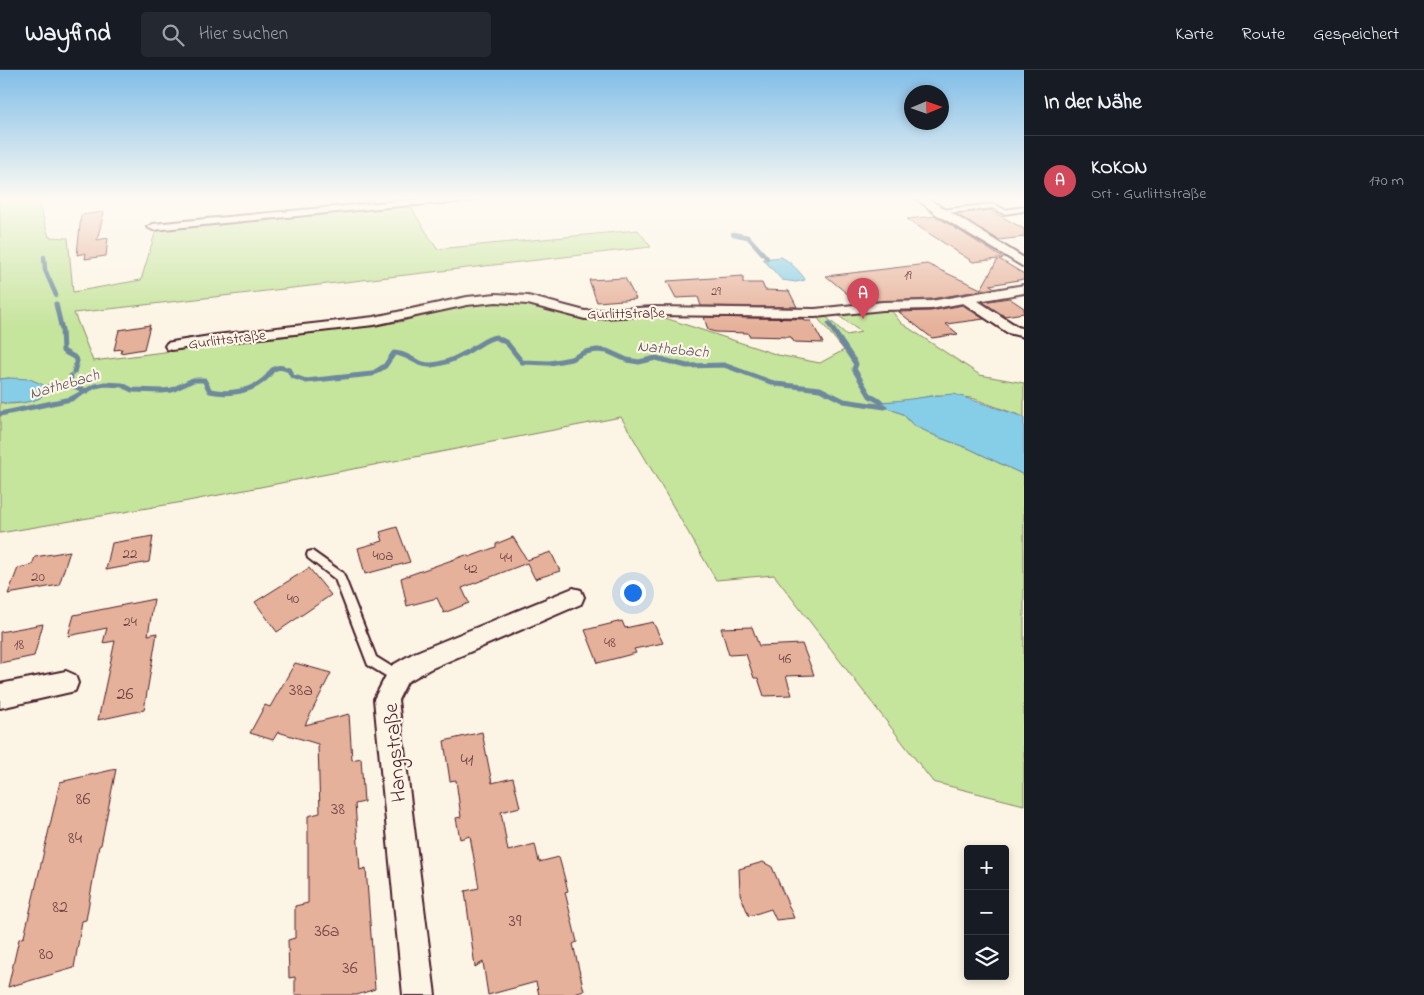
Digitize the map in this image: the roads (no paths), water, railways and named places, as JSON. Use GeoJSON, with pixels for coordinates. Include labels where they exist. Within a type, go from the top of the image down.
{"type":"FeatureCollection","features":[{"type":"Feature","properties":{"kind":"street"},"geometry":{"type":"LineString","coordinates":[[988,241],[1024,263]]}},
{"type":"Feature","properties":{"kind":"street","name":"Gurlittstraße"},"geometry":{"type":"LineString","coordinates":[[172,346],[216,339],[359,323],[467,301],[496,298],[528,300],[585,315],[655,311],[814,314],[883,306],[931,306],[1024,290]]}},
{"type":"Feature","properties":{"kind":"street"},"geometry":{"type":"LineString","coordinates":[[967,300],[1013,330],[1024,333]]}},
{"type":"Feature","properties":{"kind":"street","name":"Hangstraße"},"geometry":{"type":"LineString","coordinates":[[419,995],[386,699],[399,674],[422,661],[574,598]]}},
{"type":"Feature","properties":{"kind":"street"},"geometry":{"type":"LineString","coordinates":[[1,698],[66,683]]}},
{"type":"Feature","properties":{"kind":"lane"},"geometry":{"type":"LineString","coordinates":[[312,555],[339,576],[372,661],[398,677]]}},
{"type":"Feature","properties":{"kind":"water"},"geometry":{"type":"Polygon","coordinates":[[[781,257],[794,267],[805,280],[796,282],[782,280],[763,259],[781,257]]]}},
{"type":"Feature","properties":{"kind":"water"},"geometry":{"type":"Polygon","coordinates":[[[0,379],[30,379],[48,387],[41,397],[33,401],[0,402],[0,379]]]}},
{"type":"Feature","properties":{"kind":"water"},"geometry":{"type":"Polygon","coordinates":[[[954,394],[1024,417],[1024,475],[970,449],[913,425],[903,414],[885,407],[881,402],[954,394]]]}},
{"type":"Feature","properties":{"kind":"waterway"},"geometry":{"type":"LineString","coordinates":[[752,241],[767,258]]}},
{"type":"Feature","properties":{"kind":"waterway"},"geometry":{"type":"LineString","coordinates":[[44,257],[45,270],[56,295]]}},
{"type":"Feature","properties":{"kind":"waterway"},"geometry":{"type":"LineString","coordinates":[[56,304],[62,330],[63,351],[74,357],[77,361],[74,372]]}},
{"type":"Feature","properties":{"kind":"waterway"},"geometry":{"type":"LineString","coordinates":[[829,324],[856,364],[854,369],[870,396],[881,402]]}},
{"type":"Feature","properties":{"kind":"waterway","name":"Nathebach"},"geometry":{"type":"LineString","coordinates":[[86,391],[95,386],[105,384],[122,385],[132,390],[162,391],[172,390],[193,380],[204,380],[210,391],[225,393],[240,391],[254,386],[278,368],[289,370],[292,376],[306,381],[372,374],[385,366],[394,353],[404,355],[421,364],[431,365],[454,359],[496,337],[507,343],[522,362],[550,363],[571,359],[585,352],[597,350],[607,351],[627,360],[639,362],[656,358],[687,366],[724,365],[776,384],[820,389],[844,401],[885,407]]}},
{"type":"Feature","properties":{"kind":"waterway"},"geometry":{"type":"LineString","coordinates":[[70,385],[71,376]]}},
{"type":"Feature","properties":{"kind":"waterway"},"geometry":{"type":"LineString","coordinates":[[48,387],[70,385]]}},
{"type":"Feature","properties":{"kind":"waterway"},"geometry":{"type":"LineString","coordinates":[[70,385],[86,391]]}},
{"type":"Feature","properties":{"kind":"waterway","name":"Nathebach"},"geometry":{"type":"LineString","coordinates":[[0,414],[71,399],[86,391]]}},
{"type":"Feature","properties":{"kind":"place","name":"KOKON"},"geometry":{"type":"Point","coordinates":[863,319]}}]}
